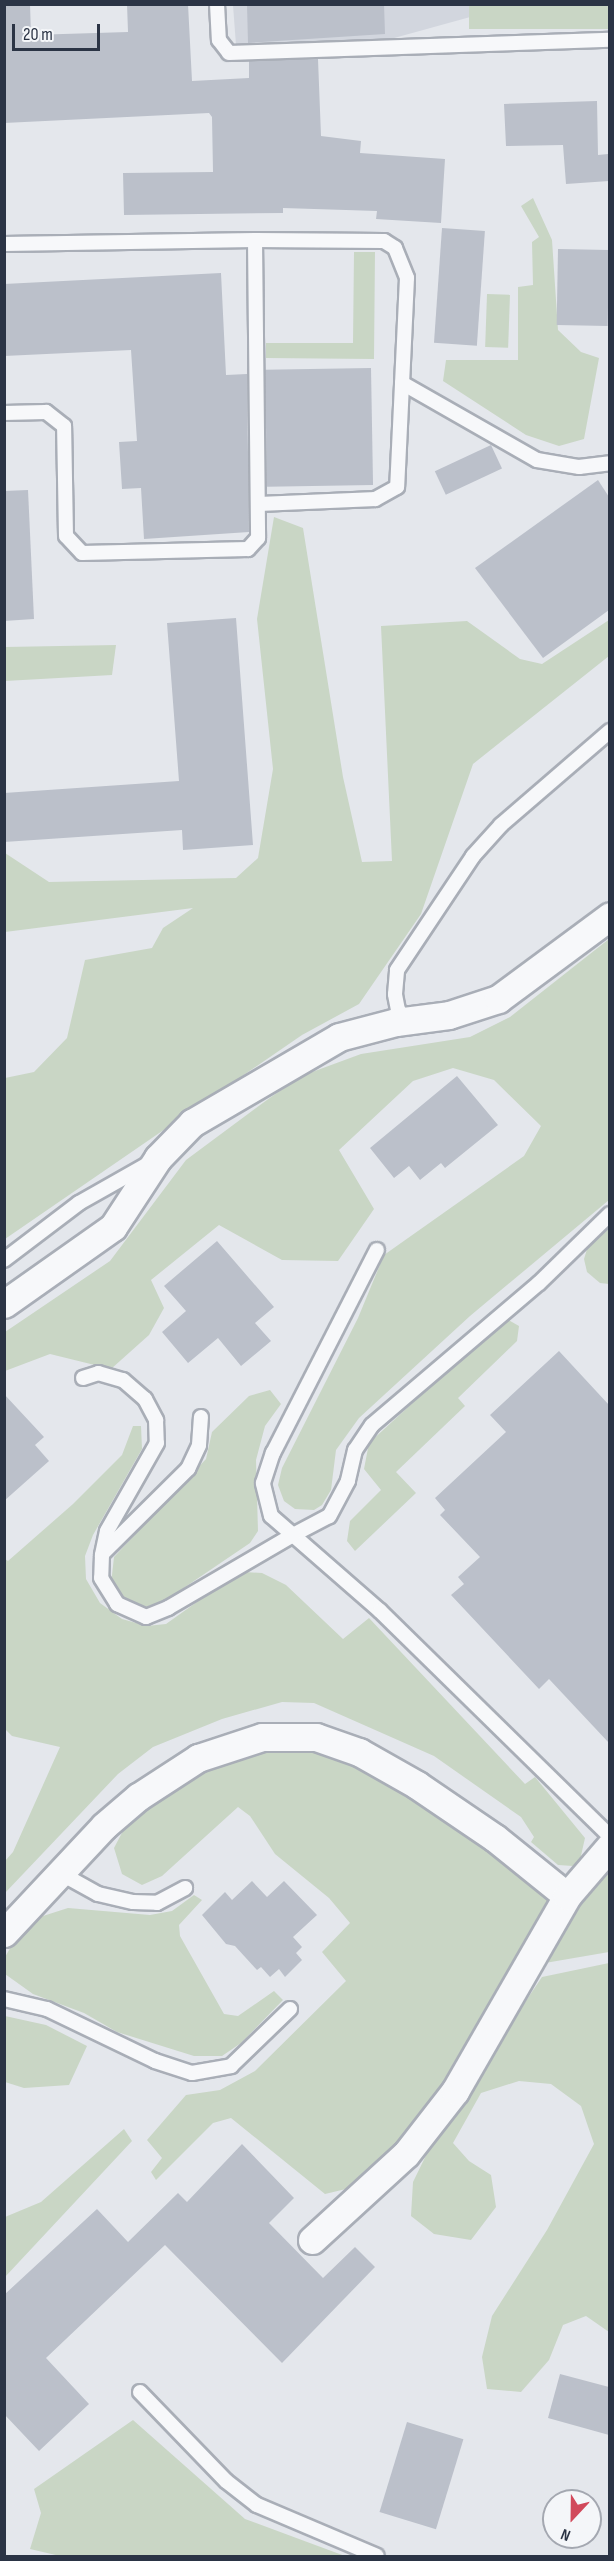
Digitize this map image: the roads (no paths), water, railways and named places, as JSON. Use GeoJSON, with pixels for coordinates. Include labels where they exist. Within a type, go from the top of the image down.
{"type":"FeatureCollection","features":[{"type":"Feature","properties":{"kind":"street"},"geometry":{"type":"LineString","coordinates":[[4,1304],[113,1227],[158,1158],[192,1124],[289,1065],[339,1038],[407,1021],[449,1015],[498,999],[609,916]]}},
{"type":"Feature","properties":{"kind":"street"},"geometry":{"type":"LineString","coordinates":[[4,1933],[60,1873],[138,1797],[198,1758],[262,1737],[316,1737],[359,1752],[417,1785],[495,1838],[567,1896]]}},
{"type":"Feature","properties":{"kind":"street"},"geometry":{"type":"LineString","coordinates":[[312,2240],[406,2154],[455,2091],[567,1896],[609,1846]]}},
{"type":"Feature","properties":{"kind":"lane"},"geometry":{"type":"LineString","coordinates":[[217,4],[219,40],[229,53],[609,40]]}},
{"type":"Feature","properties":{"kind":"lane"},"geometry":{"type":"LineString","coordinates":[[4,244],[255,240],[384,241],[395,248],[406,278],[397,487],[375,499],[260,504]]}},
{"type":"Feature","properties":{"kind":"lane"},"geometry":{"type":"LineString","coordinates":[[4,413],[46,412],[64,426],[66,536],[82,553],[248,549],[258,538],[260,504],[255,240]]}},
{"type":"Feature","properties":{"kind":"lane"},"geometry":{"type":"LineString","coordinates":[[402,383],[537,460],[579,467],[609,463]]}},
{"type":"Feature","properties":{"kind":"lane"},"geometry":{"type":"LineString","coordinates":[[407,1021],[398,1010],[395,994],[397,970],[473,856],[501,825],[609,731]]}},
{"type":"Feature","properties":{"kind":"lane"},"geometry":{"type":"LineString","coordinates":[[4,1260],[79,1203],[158,1158]]}},
{"type":"Feature","properties":{"kind":"lane"},"geometry":{"type":"LineString","coordinates":[[82,1378],[98,1373],[123,1380],[145,1399],[156,1420],[157,1443],[107,1531],[102,1555],[101,1578],[117,1604],[146,1617],[329,1516],[348,1481],[355,1450],[372,1425],[539,1283],[609,1214]]}},
{"type":"Feature","properties":{"kind":"lane"},"geometry":{"type":"LineString","coordinates":[[377,1250],[273,1453],[263,1483],[271,1516],[380,1611],[609,1836]]}},
{"type":"Feature","properties":{"kind":"lane"},"geometry":{"type":"LineString","coordinates":[[102,1555],[188,1469],[199,1445],[201,1417]]}},
{"type":"Feature","properties":{"kind":"lane"},"geometry":{"type":"LineString","coordinates":[[60,1873],[98,1894],[133,1902],[157,1903],[185,1888]]}},
{"type":"Feature","properties":{"kind":"lane"},"geometry":{"type":"LineString","coordinates":[[4,1999],[47,2009],[155,2061],[192,2073],[231,2066],[290,2009]]}},
{"type":"Feature","properties":{"kind":"lane"},"geometry":{"type":"LineString","coordinates":[[140,2392],[226,2481],[256,2505],[377,2556]]}}]}
